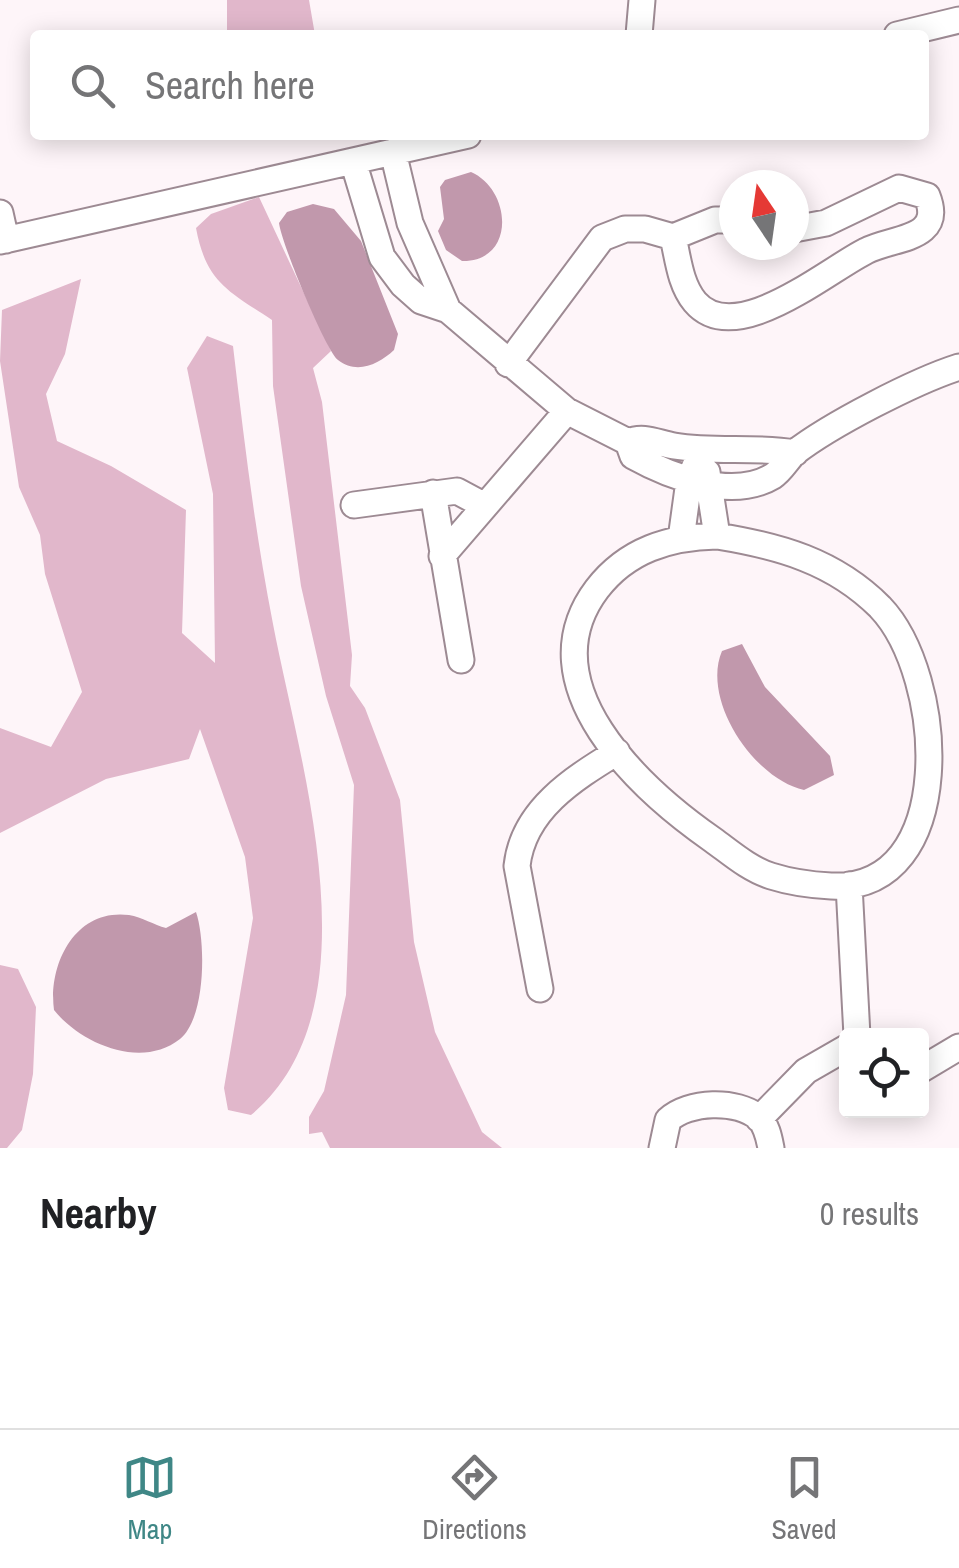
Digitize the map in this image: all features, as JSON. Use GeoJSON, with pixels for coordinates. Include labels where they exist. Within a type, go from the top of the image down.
{"type":"FeatureCollection","features":[{"type":"Feature","properties":{"kind":"street"},"geometry":{"type":"LineString","coordinates":[[639,30],[642,0]]}},
{"type":"Feature","properties":{"kind":"street"},"geometry":{"type":"LineString","coordinates":[[918,30],[959,20]]}},
{"type":"Feature","properties":{"kind":"street"},"geometry":{"type":"LineString","coordinates":[[0,212],[3,241],[446,140]]}},
{"type":"Feature","properties":{"kind":"street"},"geometry":{"type":"LineString","coordinates":[[392,152],[410,222],[448,310]]}},
{"type":"Feature","properties":{"kind":"street"},"geometry":{"type":"LineString","coordinates":[[353,162],[382,257],[421,301],[448,310],[567,410],[628,442],[633,456],[699,483],[772,477],[795,453],[906,389],[959,367]]}},
{"type":"Feature","properties":{"kind":"street"},"geometry":{"type":"LineString","coordinates":[[672,237],[682,277],[695,302],[720,317],[735,316],[779,303],[865,251],[914,237],[926,229],[932,210],[927,196],[899,188],[826,224],[809,226]]}},
{"type":"Feature","properties":{"kind":"street"},"geometry":{"type":"LineString","coordinates":[[508,364],[602,238],[625,229],[646,228],[672,237],[719,220]]}},
{"type":"Feature","properties":{"kind":"street"},"geometry":{"type":"LineString","coordinates":[[442,556],[567,410]]}},
{"type":"Feature","properties":{"kind":"street"},"geometry":{"type":"LineString","coordinates":[[628,442],[639,437],[702,451],[763,448],[795,453]]}},
{"type":"Feature","properties":{"kind":"street"},"geometry":{"type":"LineString","coordinates":[[681,540],[699,483],[702,451]]}},
{"type":"Feature","properties":{"kind":"street"},"geometry":{"type":"LineString","coordinates":[[699,483],[717,536]]}},
{"type":"Feature","properties":{"kind":"street"},"geometry":{"type":"LineString","coordinates":[[354,505],[457,492],[485,506]]}},
{"type":"Feature","properties":{"kind":"street"},"geometry":{"type":"LineString","coordinates":[[433,493],[461,660]]}},
{"type":"Feature","properties":{"kind":"street"},"geometry":{"type":"LineString","coordinates":[[717,536],[806,556],[846,578],[882,609],[918,667],[946,752],[917,838],[884,871],[849,885],[802,883],[747,864],[675,816],[617,752],[591,713],[574,672],[577,628],[592,596],[618,566],[642,550],[681,540],[717,536]]}},
{"type":"Feature","properties":{"kind":"street"},"geometry":{"type":"LineString","coordinates":[[540,989],[517,866],[519,850],[554,796],[617,752]]}},
{"type":"Feature","properties":{"kind":"street"},"geometry":{"type":"LineString","coordinates":[[849,885],[858,1028]]}},
{"type":"Feature","properties":{"kind":"street"},"geometry":{"type":"LineString","coordinates":[[929,1066],[959,1047]]}},
{"type":"Feature","properties":{"kind":"street"},"geometry":{"type":"LineString","coordinates":[[760,1119],[806,1071],[839,1052]]}},
{"type":"Feature","properties":{"kind":"street"},"geometry":{"type":"LineString","coordinates":[[662,1148],[668,1120],[696,1104],[742,1111],[760,1119],[771,1148]]}},
{"type":"Feature","properties":{"kind":"shaded area"},"geometry":{"type":"Polygon","coordinates":[[[227,0],[309,0],[314,30],[227,30],[227,0]]]}},
{"type":"Feature","properties":{"kind":"shaded area"},"geometry":{"type":"Polygon","coordinates":[[[471,172],[485,181],[494,194],[502,224],[492,250],[480,258],[462,261],[446,250],[438,231],[444,219],[440,187],[445,180],[471,172]]]}},
{"type":"Feature","properties":{"kind":"shaded area"},"geometry":{"type":"Polygon","coordinates":[[[259,197],[331,351],[313,368],[322,402],[352,655],[350,686],[365,708],[400,800],[414,942],[435,1032],[482,1132],[502,1148],[330,1148],[322,1132],[309,1134],[309,1117],[324,1091],[346,995],[354,785],[326,696],[301,586],[273,386],[272,320],[221,283],[206,261],[196,228],[211,214],[259,197]]]}},
{"type":"Feature","properties":{"kind":"shaded area"},"geometry":{"type":"Polygon","coordinates":[[[313,204],[334,209],[361,241],[398,334],[394,350],[375,363],[353,367],[338,360],[295,272],[279,223],[287,212],[313,204]]]}},
{"type":"Feature","properties":{"kind":"shaded area"},"geometry":{"type":"Polygon","coordinates":[[[81,279],[65,354],[46,394],[57,441],[111,466],[186,510],[182,633],[215,663],[213,494],[187,368],[207,336],[233,346],[261,555],[311,812],[320,881],[322,949],[313,1013],[290,1069],[251,1115],[228,1110],[224,1088],[253,918],[245,857],[200,729],[189,759],[106,779],[0,833],[0,728],[51,747],[82,692],[45,574],[40,535],[19,487],[0,361],[2,310],[81,279]]]}},
{"type":"Feature","properties":{"kind":"shaded area"},"geometry":{"type":"Polygon","coordinates":[[[742,644],[765,687],[830,756],[834,775],[804,790],[785,783],[767,771],[736,735],[719,692],[717,671],[722,651],[742,644]]]}},
{"type":"Feature","properties":{"kind":"shaded area"},"geometry":{"type":"Polygon","coordinates":[[[196,912],[202,978],[195,1014],[180,1039],[148,1052],[112,1048],[79,1033],[54,1010],[55,976],[61,959],[69,943],[93,921],[110,915],[129,915],[166,928],[196,912]]]}},
{"type":"Feature","properties":{"kind":"shaded area"},"geometry":{"type":"Polygon","coordinates":[[[0,965],[18,969],[36,1007],[33,1074],[22,1130],[7,1148],[0,1148],[0,965]]]}}]}
